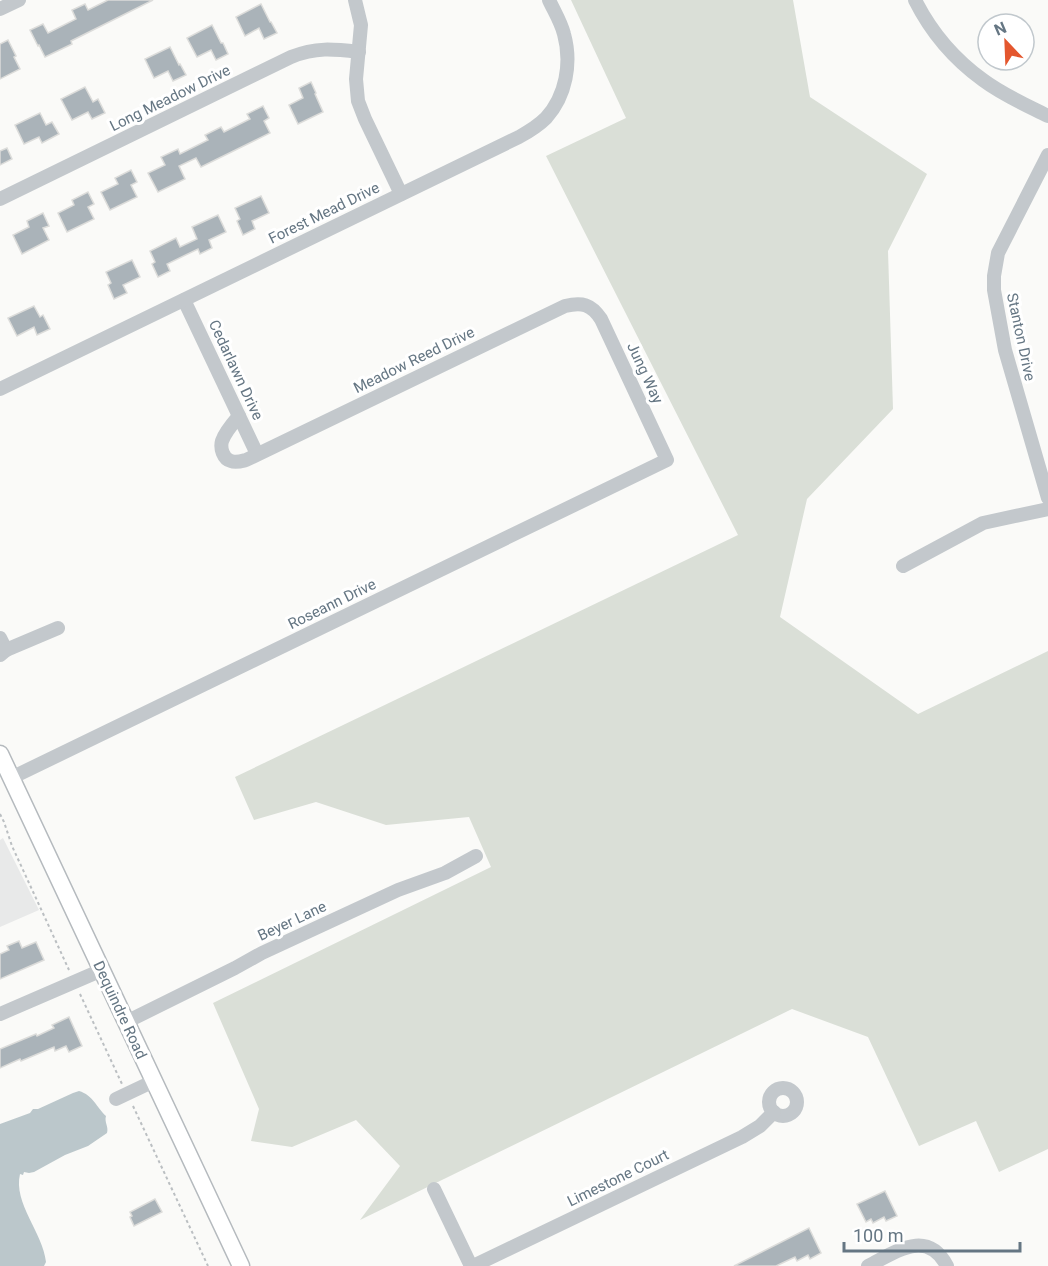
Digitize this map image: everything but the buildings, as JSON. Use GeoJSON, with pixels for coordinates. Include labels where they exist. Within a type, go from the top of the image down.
{"type":"FeatureCollection","features":[{"type":"Feature","properties":{"kind":"main road","name":"Dequindre Road"},"geometry":{"type":"LineString","coordinates":[[0,754],[241,1266]]}},
{"type":"Feature","properties":{"kind":"street"},"geometry":{"type":"LineString","coordinates":[[0,9],[19,0]]}},
{"type":"Feature","properties":{"kind":"street"},"geometry":{"type":"LineString","coordinates":[[355,0],[361,25],[356,87],[358,101],[401,194]]}},
{"type":"Feature","properties":{"kind":"street","name":"Forest Mead Drive"},"geometry":{"type":"LineString","coordinates":[[0,389],[519,137],[545,119],[560,98],[568,59],[564,33],[549,0]]}},
{"type":"Feature","properties":{"kind":"street"},"geometry":{"type":"LineString","coordinates":[[915,0],[940,39],[967,68],[1000,91],[1048,116]]}},
{"type":"Feature","properties":{"kind":"street","name":"Long Meadow Drive"},"geometry":{"type":"LineString","coordinates":[[0,199],[291,57],[315,49],[332,48],[359,52]]}},
{"type":"Feature","properties":{"kind":"street","name":"Stanton Drive"},"geometry":{"type":"LineString","coordinates":[[1048,155],[998,253],[994,276],[994,290],[1005,350],[1048,498]]}},
{"type":"Feature","properties":{"kind":"street","name":"Cedarlawn Drive"},"geometry":{"type":"LineString","coordinates":[[184,300],[257,454]]}},
{"type":"Feature","properties":{"kind":"street","name":"Meadow Reed Drive"},"geometry":{"type":"LineString","coordinates":[[239,416],[221,443],[225,457],[238,462],[566,306],[577,303],[587,305]]}},
{"type":"Feature","properties":{"kind":"street","name":"Jung Way"},"geometry":{"type":"LineString","coordinates":[[587,305],[596,311],[601,319],[667,460]]}},
{"type":"Feature","properties":{"kind":"street","name":"Roseann Drive"},"geometry":{"type":"LineString","coordinates":[[11,778],[667,460]]}},
{"type":"Feature","properties":{"kind":"street"},"geometry":{"type":"LineString","coordinates":[[903,566],[983,523],[1048,509]]}},
{"type":"Feature","properties":{"kind":"street"},"geometry":{"type":"LineString","coordinates":[[2,648],[58,628]]}},
{"type":"Feature","properties":{"kind":"street","name":"Beyer Lane"},"geometry":{"type":"LineString","coordinates":[[126,1022],[235,969],[262,952],[398,890],[444,873],[476,856]]}},
{"type":"Feature","properties":{"kind":"street"},"geometry":{"type":"LineString","coordinates":[[0,1014],[102,970]]}},
{"type":"Feature","properties":{"kind":"street"},"geometry":{"type":"LineString","coordinates":[[121,1096],[154,1081]]}},
{"type":"Feature","properties":{"kind":"street","name":"Limestone Court"},"geometry":{"type":"LineString","coordinates":[[472,1266],[742,1137],[760,1126],[774,1112]]}},
{"type":"Feature","properties":{"kind":"street"},"geometry":{"type":"LineString","coordinates":[[434,1189],[472,1266]]}},
{"type":"Feature","properties":{"kind":"street"},"geometry":{"type":"LineString","coordinates":[[868,1266],[908,1247],[919,1245],[935,1250],[947,1266]]}},
{"type":"Feature","properties":{"kind":"path"},"geometry":{"type":"LineString","coordinates":[[0,814],[12,846],[71,973]]}},
{"type":"Feature","properties":{"kind":"path"},"geometry":{"type":"LineString","coordinates":[[78,989],[121,1096],[208,1266]]}},
{"type":"Feature","properties":{"kind":"shaded area"},"geometry":{"type":"Polygon","coordinates":[[[571,0],[793,0],[810,97],[927,174],[888,251],[893,409],[807,499],[780,617],[918,714],[1048,651],[1048,1149],[999,1172],[976,1121],[919,1146],[868,1037],[792,1009],[360,1220],[400,1166],[356,1120],[292,1147],[251,1141],[259,1109],[213,1003],[491,867],[469,817],[386,825],[316,802],[254,820],[235,777],[738,535],[546,156],[626,118],[571,0]]]}},
{"type":"Feature","properties":{"kind":"shaded area"},"geometry":{"type":"Polygon","coordinates":[[[3,838],[39,910],[0,927],[0,840],[3,838]]]}},
{"type":"Feature","properties":{"kind":"shaded area"},"geometry":{"type":"Polygon","coordinates":[[[79,1091],[91,1099],[106,1116],[107,1133],[88,1146],[65,1155],[34,1172],[20,1174],[19,1185],[24,1207],[40,1240],[46,1262],[44,1266],[0,1266],[0,1124],[79,1091]]]}}]}
